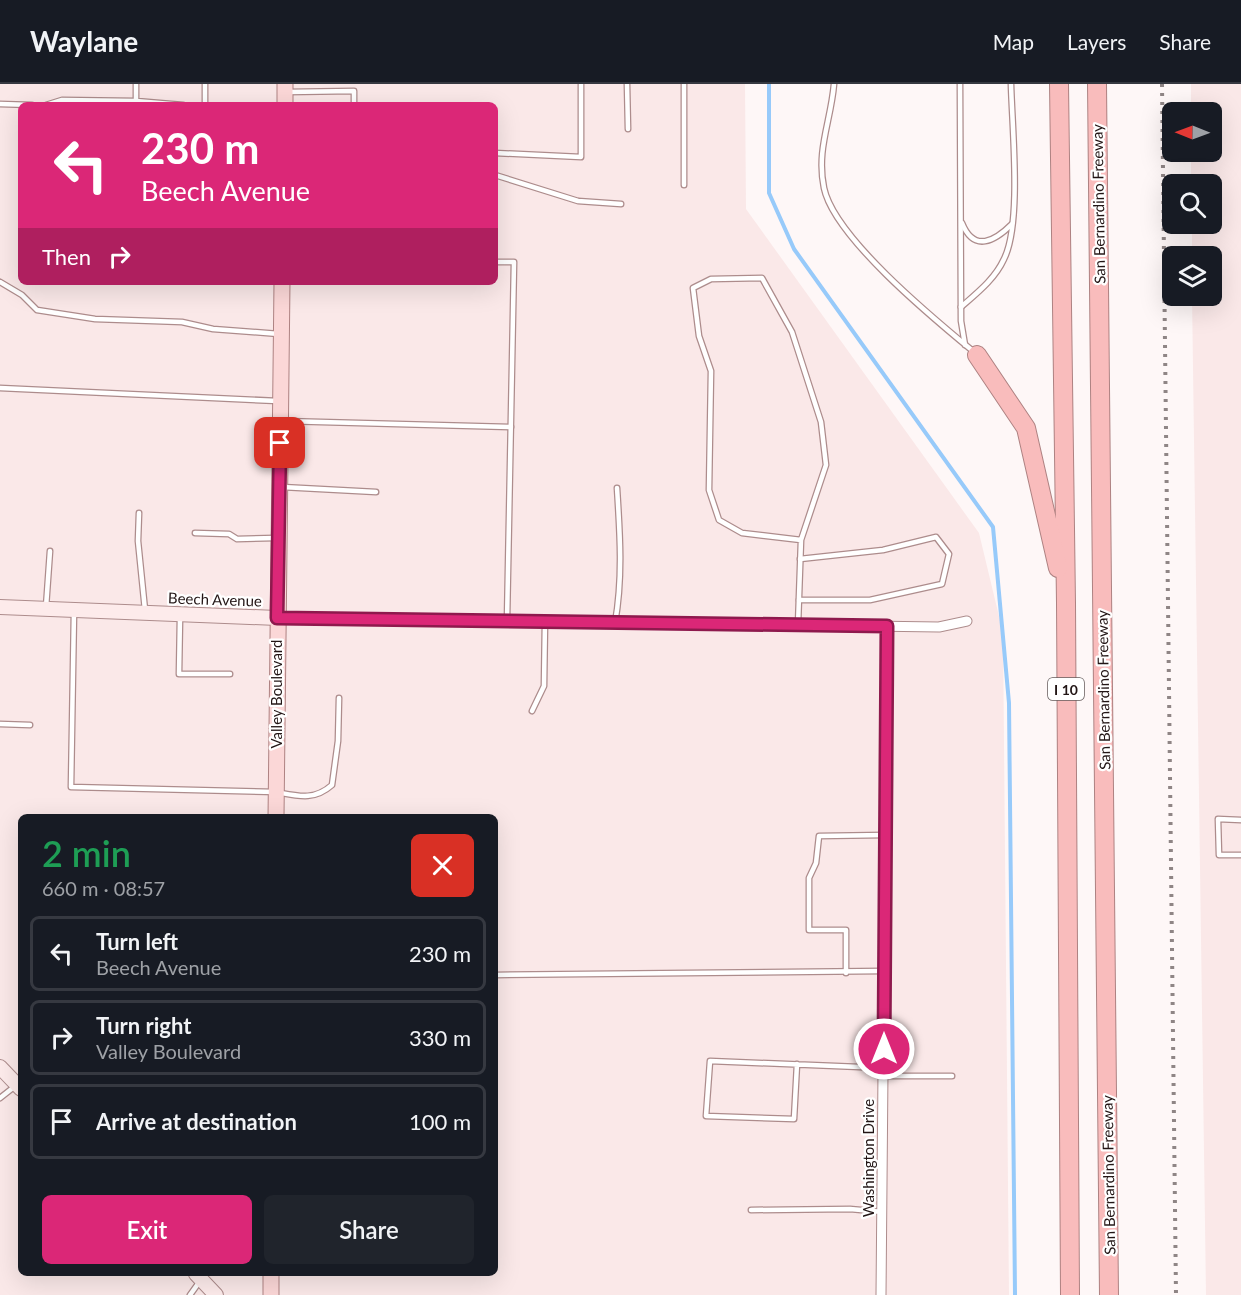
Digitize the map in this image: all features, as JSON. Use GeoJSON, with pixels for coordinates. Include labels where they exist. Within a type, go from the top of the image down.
{"type":"FeatureCollection","features":[{"type":"Feature","properties":{"kind":"highway","name":"I 10"},"geometry":{"type":"LineString","coordinates":[[1059,84],[1066,603],[1070,1295]]}},
{"type":"Feature","properties":{"kind":"highway","name":"San Bernardino Freeway"},"geometry":{"type":"LineString","coordinates":[[1097,84],[1109,1295]]}},
{"type":"Feature","properties":{"kind":"highway"},"geometry":{"type":"LineString","coordinates":[[971,350],[1026,428],[1066,603]]}},
{"type":"Feature","properties":{"kind":"main road","name":"Valley Boulevard"},"geometry":{"type":"LineString","coordinates":[[276,814],[282,285]]}},
{"type":"Feature","properties":{"kind":"main road","name":"Beech Avenue"},"geometry":{"type":"LineString","coordinates":[[0,607],[277,618]]}},
{"type":"Feature","properties":{"kind":"main road"},"geometry":{"type":"LineString","coordinates":[[0,1067],[18,1086]]}},
{"type":"Feature","properties":{"kind":"main road"},"geometry":{"type":"LineString","coordinates":[[199,1276],[216,1295]]}},
{"type":"Feature","properties":{"kind":"main road"},"geometry":{"type":"LineString","coordinates":[[271,1276],[271,1295]]}},
{"type":"Feature","properties":{"kind":"street","name":"Beech Avenue"},"geometry":{"type":"LineString","coordinates":[[277,618],[939,627],[967,621]]}},
{"type":"Feature","properties":{"kind":"street","name":"Washington Drive"},"geometry":{"type":"LineString","coordinates":[[881,1295],[887,626]]}},
{"type":"Feature","properties":{"kind":"lane"},"geometry":{"type":"LineString","coordinates":[[136,84],[136,101]]}},
{"type":"Feature","properties":{"kind":"lane"},"geometry":{"type":"LineString","coordinates":[[205,84],[205,102]]}},
{"type":"Feature","properties":{"kind":"lane"},"geometry":{"type":"LineString","coordinates":[[498,153],[581,157],[581,84]]}},
{"type":"Feature","properties":{"kind":"lane"},"geometry":{"type":"LineString","coordinates":[[627,84],[628,129]]}},
{"type":"Feature","properties":{"kind":"lane"},"geometry":{"type":"LineString","coordinates":[[684,84],[684,185]]}},
{"type":"Feature","properties":{"kind":"lane"},"geometry":{"type":"LineString","coordinates":[[834,84],[821,145],[824,189],[841,225],[872,260],[971,350]]}},
{"type":"Feature","properties":{"kind":"lane"},"geometry":{"type":"LineString","coordinates":[[960,84],[961,307],[971,350]]}},
{"type":"Feature","properties":{"kind":"lane"},"geometry":{"type":"LineString","coordinates":[[961,307],[990,281],[1004,259],[1012,237],[1011,84]]}},
{"type":"Feature","properties":{"kind":"lane"},"geometry":{"type":"LineString","coordinates":[[285,94],[354,91],[354,102]]}},
{"type":"Feature","properties":{"kind":"lane"},"geometry":{"type":"LineString","coordinates":[[56,102],[62,100],[148,102]]}},
{"type":"Feature","properties":{"kind":"lane"},"geometry":{"type":"LineString","coordinates":[[0,104],[18,105]]}},
{"type":"Feature","properties":{"kind":"lane"},"geometry":{"type":"LineString","coordinates":[[498,177],[578,201],[621,204]]}},
{"type":"Feature","properties":{"kind":"lane"},"geometry":{"type":"LineString","coordinates":[[960,217],[966,232],[982,242],[990,241],[1012,224]]}},
{"type":"Feature","properties":{"kind":"lane"},"geometry":{"type":"LineString","coordinates":[[498,262],[514,262],[507,621]]}},
{"type":"Feature","properties":{"kind":"lane"},"geometry":{"type":"LineString","coordinates":[[798,625],[801,540],[826,465],[821,422],[792,332],[762,278],[711,279],[693,288],[699,336],[711,371],[709,490],[719,520],[742,533],[801,540]]}},
{"type":"Feature","properties":{"kind":"lane"},"geometry":{"type":"LineString","coordinates":[[0,282],[22,295],[37,310],[95,319],[182,322],[213,329],[281,334]]}},
{"type":"Feature","properties":{"kind":"lane"},"geometry":{"type":"LineString","coordinates":[[0,388],[280,401]]}},
{"type":"Feature","properties":{"kind":"lane"},"geometry":{"type":"LineString","coordinates":[[280,421],[511,427]]}},
{"type":"Feature","properties":{"kind":"lane"},"geometry":{"type":"LineString","coordinates":[[279,487],[376,492]]}},
{"type":"Feature","properties":{"kind":"lane"},"geometry":{"type":"LineString","coordinates":[[615,623],[621,592],[617,488]]}},
{"type":"Feature","properties":{"kind":"lane"},"geometry":{"type":"LineString","coordinates":[[139,513],[140,562],[146,613]]}},
{"type":"Feature","properties":{"kind":"lane"},"geometry":{"type":"LineString","coordinates":[[195,533],[229,534],[237,539],[278,538]]}},
{"type":"Feature","properties":{"kind":"lane"},"geometry":{"type":"LineString","coordinates":[[799,600],[870,600],[942,584],[949,554],[936,537],[883,550],[800,558]]}},
{"type":"Feature","properties":{"kind":"lane"},"geometry":{"type":"LineString","coordinates":[[46,609],[50,551]]}},
{"type":"Feature","properties":{"kind":"lane"},"geometry":{"type":"LineString","coordinates":[[74,610],[71,786],[276,792],[308,798],[321,795],[332,786],[338,741],[339,698]]}},
{"type":"Feature","properties":{"kind":"lane"},"geometry":{"type":"LineString","coordinates":[[180,615],[179,674],[230,674]]}},
{"type":"Feature","properties":{"kind":"lane"},"geometry":{"type":"LineString","coordinates":[[532,711],[544,686],[545,621]]}},
{"type":"Feature","properties":{"kind":"lane"},"geometry":{"type":"LineString","coordinates":[[0,724],[30,725]]}},
{"type":"Feature","properties":{"kind":"lane"},"geometry":{"type":"LineString","coordinates":[[1241,820],[1218,819],[1219,855],[1241,855]]}},
{"type":"Feature","properties":{"kind":"lane"},"geometry":{"type":"LineString","coordinates":[[846,973],[846,930],[809,930],[809,878],[816,863],[819,836],[885,835]]}},
{"type":"Feature","properties":{"kind":"lane"},"geometry":{"type":"LineString","coordinates":[[498,975],[884,972]]}},
{"type":"Feature","properties":{"kind":"lane"},"geometry":{"type":"LineString","coordinates":[[797,1064],[795,1119],[706,1116],[710,1060],[797,1064],[952,1076]]}},
{"type":"Feature","properties":{"kind":"lane"},"geometry":{"type":"LineString","coordinates":[[0,1098],[18,1088]]}},
{"type":"Feature","properties":{"kind":"lane"},"geometry":{"type":"LineString","coordinates":[[752,1210],[850,1209],[883,1212]]}},
{"type":"Feature","properties":{"kind":"lane"},"geometry":{"type":"LineString","coordinates":[[190,1295],[199,1276]]}},
{"type":"Feature","properties":{"kind":"shaded area"},"geometry":{"type":"Polygon","coordinates":[[[0,84],[745,84],[746,209],[979,533],[1003,633],[1009,1295],[0,1295],[0,84]]]}},
{"type":"Feature","properties":{"kind":"shaded area"},"geometry":{"type":"Polygon","coordinates":[[[1191,84],[1241,84],[1241,1295],[1206,1295],[1192,306],[1222,306],[1222,246],[1192,246],[1192,234],[1222,234],[1222,174],[1191,174],[1191,162],[1222,162],[1222,102],[1191,102],[1191,84]]]}},
{"type":"Feature","properties":{"kind":"waterway"},"geometry":{"type":"LineString","coordinates":[[769,84],[769,193],[794,249],[993,527],[1009,703],[1015,1295]]}},
{"type":"Feature","properties":{"kind":"railway"},"geometry":{"type":"LineString","coordinates":[[1162,84],[1176,1295]]}},
{"type":"Feature","properties":{"kind":"route"},"geometry":{"type":"LineString","coordinates":[[280,443],[277,618],[887,626],[884,1049]]}}]}
